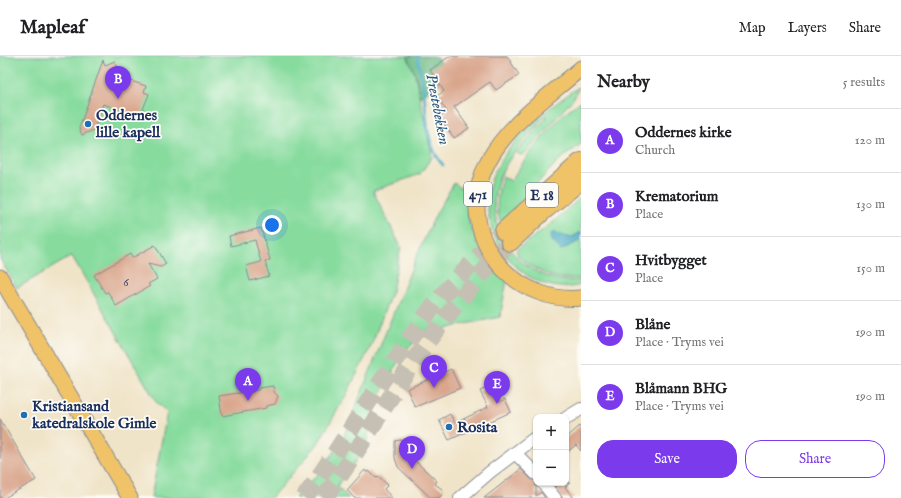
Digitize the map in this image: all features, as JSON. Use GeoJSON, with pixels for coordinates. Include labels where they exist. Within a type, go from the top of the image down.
{"type":"FeatureCollection","features":[{"type":"Feature","properties":{"kind":"highway","name":"E 18"},"geometry":{"type":"LineString","coordinates":[[580,181],[507,236],[581,162]]}},
{"type":"Feature","properties":{"kind":"main road","name":"471"},"geometry":{"type":"LineString","coordinates":[[581,68],[522,120],[499,143],[484,168],[477,199],[478,214],[483,237],[494,258],[510,276],[522,285],[544,294],[567,298],[581,298]]}},
{"type":"Feature","properties":{"kind":"main road","name":"471"},"geometry":{"type":"LineString","coordinates":[[581,77],[521,130],[501,152],[488,178],[484,206],[487,228],[496,248],[514,270],[526,279],[546,288],[567,291],[581,290]]}},
{"type":"Feature","properties":{"kind":"main road"},"geometry":{"type":"LineString","coordinates":[[0,278],[130,498]]}},
{"type":"Feature","properties":{"kind":"street"},"geometry":{"type":"LineString","coordinates":[[569,416],[581,410]]}},
{"type":"Feature","properties":{"kind":"street"},"geometry":{"type":"LineString","coordinates":[[460,498],[533,439]]}},
{"type":"Feature","properties":{"kind":"street"},"geometry":{"type":"LineString","coordinates":[[515,453],[533,471]]}},
{"type":"Feature","properties":{"kind":"street"},"geometry":{"type":"LineString","coordinates":[[545,486],[555,498]]}},
{"type":"Feature","properties":{"kind":"green space"},"geometry":{"type":"Polygon","coordinates":[[[0,56],[411,56],[432,157],[420,174],[373,191],[401,247],[392,291],[371,346],[344,399],[317,445],[271,498],[151,498],[167,412],[156,402],[72,256],[17,288],[0,259],[0,56]]]}},
{"type":"Feature","properties":{"kind":"green space"},"geometry":{"type":"Polygon","coordinates":[[[407,56],[435,56],[448,72],[460,69],[420,97],[416,76],[407,56]]]}},
{"type":"Feature","properties":{"kind":"green space"},"geometry":{"type":"Polygon","coordinates":[[[579,87],[573,99],[525,153],[521,155],[516,153],[548,116],[543,118],[518,147],[507,162],[499,179],[495,199],[496,218],[502,236],[512,252],[526,265],[543,275],[561,280],[581,280],[581,285],[560,287],[540,282],[523,272],[508,258],[497,241],[490,221],[488,201],[491,181],[505,154],[541,116],[579,87]]]}},
{"type":"Feature","properties":{"kind":"green space"},"geometry":{"type":"Polygon","coordinates":[[[581,102],[581,144],[558,161],[501,223],[497,206],[503,176],[511,181],[553,125],[563,115],[581,102]]]}},
{"type":"Feature","properties":{"kind":"green space"},"geometry":{"type":"Polygon","coordinates":[[[454,183],[466,192],[469,222],[478,245],[507,280],[500,317],[456,326],[421,337],[403,352],[373,410],[366,447],[337,486],[349,498],[295,498],[317,475],[341,443],[419,250],[437,212],[454,183]]]}},
{"type":"Feature","properties":{"kind":"green space"},"geometry":{"type":"Polygon","coordinates":[[[581,197],[581,232],[570,238],[564,237],[561,250],[581,240],[581,278],[572,279],[554,277],[539,271],[517,255],[516,250],[552,223],[581,197]]]}},
{"type":"Feature","properties":{"kind":"water"},"geometry":{"type":"Polygon","coordinates":[[[555,232],[571,237],[578,235],[581,232],[581,240],[561,250],[552,241],[551,234],[555,232]]]}},
{"type":"Feature","properties":{"kind":"building"},"geometry":{"type":"Polygon","coordinates":[[[450,56],[507,56],[519,75],[496,90],[490,82],[454,107],[469,128],[454,138],[439,117],[447,112],[437,96],[444,91],[430,70],[450,56]]]}},
{"type":"Feature","properties":{"kind":"building"},"geometry":{"type":"Polygon","coordinates":[[[103,60],[105,65],[115,61],[122,78],[146,86],[144,92],[149,94],[140,117],[103,104],[94,130],[82,135],[79,128],[103,60]]]}},
{"type":"Feature","properties":{"kind":"building"},"geometry":{"type":"Polygon","coordinates":[[[261,228],[270,260],[265,261],[269,276],[250,281],[246,266],[261,262],[255,240],[231,246],[229,236],[261,228]]]}},
{"type":"Feature","properties":{"kind":"building"},"geometry":{"type":"Polygon","coordinates":[[[155,245],[166,264],[161,267],[148,264],[157,279],[148,284],[150,286],[116,306],[108,292],[105,293],[94,275],[130,254],[132,258],[155,245]]]}},
{"type":"Feature","properties":{"kind":"building"},"geometry":{"type":"Polygon","coordinates":[[[451,369],[460,388],[415,407],[407,389],[451,369]]]}},
{"type":"Feature","properties":{"kind":"building"},"geometry":{"type":"Polygon","coordinates":[[[493,385],[500,402],[505,399],[511,412],[449,440],[439,420],[450,414],[455,423],[488,407],[480,391],[493,385]]]}},
{"type":"Feature","properties":{"kind":"building"},"geometry":{"type":"Polygon","coordinates":[[[273,386],[274,392],[278,396],[275,404],[266,406],[266,408],[222,416],[219,396],[258,390],[259,388],[273,386]]]}},
{"type":"Feature","properties":{"kind":"building"},"geometry":{"type":"Polygon","coordinates":[[[0,419],[36,480],[4,498],[0,498],[0,419]]]}},
{"type":"Feature","properties":{"kind":"building"},"geometry":{"type":"Polygon","coordinates":[[[581,425],[581,451],[576,445],[569,451],[569,435],[581,425]]]}},
{"type":"Feature","properties":{"kind":"building"},"geometry":{"type":"Polygon","coordinates":[[[395,441],[406,441],[408,454],[410,453],[413,459],[437,481],[435,484],[442,489],[443,493],[439,498],[431,498],[398,467],[395,458],[395,441]]]}},
{"type":"Feature","properties":{"kind":"building"},"geometry":{"type":"Polygon","coordinates":[[[521,469],[533,480],[533,486],[536,486],[536,496],[541,492],[545,498],[484,498],[521,469]]]}},
{"type":"Feature","properties":{"kind":"building"},"geometry":{"type":"Polygon","coordinates":[[[365,470],[367,473],[369,471],[376,478],[378,476],[388,485],[384,489],[392,498],[354,498],[347,490],[365,470]]]}},
{"type":"Feature","properties":{"kind":"building"},"geometry":{"type":"Polygon","coordinates":[[[555,486],[566,486],[565,487],[574,498],[562,498],[555,486]]]}},
{"type":"Feature","properties":{"kind":"waterway","name":"Prestebekken"},"geometry":{"type":"LineString","coordinates":[[417,56],[422,79],[430,138],[437,157],[443,165]]}},
{"type":"Feature","properties":{"kind":"tunnel"},"geometry":{"type":"LineString","coordinates":[[304,498],[426,316],[454,283],[504,231]]}},
{"type":"Feature","properties":{"kind":"tunnel"},"geometry":{"type":"LineString","coordinates":[[324,498],[369,432],[422,349],[458,302],[510,242]]}},
{"type":"Feature","properties":{"kind":"place","name":"Krematorium"},"geometry":{"type":"Point","coordinates":[118,99]}},
{"type":"Feature","properties":{"kind":"place","name":"Oddernes lille kapell"},"geometry":{"type":"Point","coordinates":[88,124]}},
{"type":"Feature","properties":{"kind":"place","name":"Hvitbygget"},"geometry":{"type":"Point","coordinates":[434,388]}},
{"type":"Feature","properties":{"kind":"place","name":"Oddernes kirke"},"geometry":{"type":"Point","coordinates":[248,401]}},
{"type":"Feature","properties":{"kind":"place","name":"Blåmann BHG"},"geometry":{"type":"Point","coordinates":[497,404]}},
{"type":"Feature","properties":{"kind":"place","name":"Kristiansand katedralskole Gimle"},"geometry":{"type":"Point","coordinates":[24,415]}},
{"type":"Feature","properties":{"kind":"place","name":"Rosita"},"geometry":{"type":"Point","coordinates":[449,427]}},
{"type":"Feature","properties":{"kind":"place","name":"Blåne"},"geometry":{"type":"Point","coordinates":[412,469]}}]}
